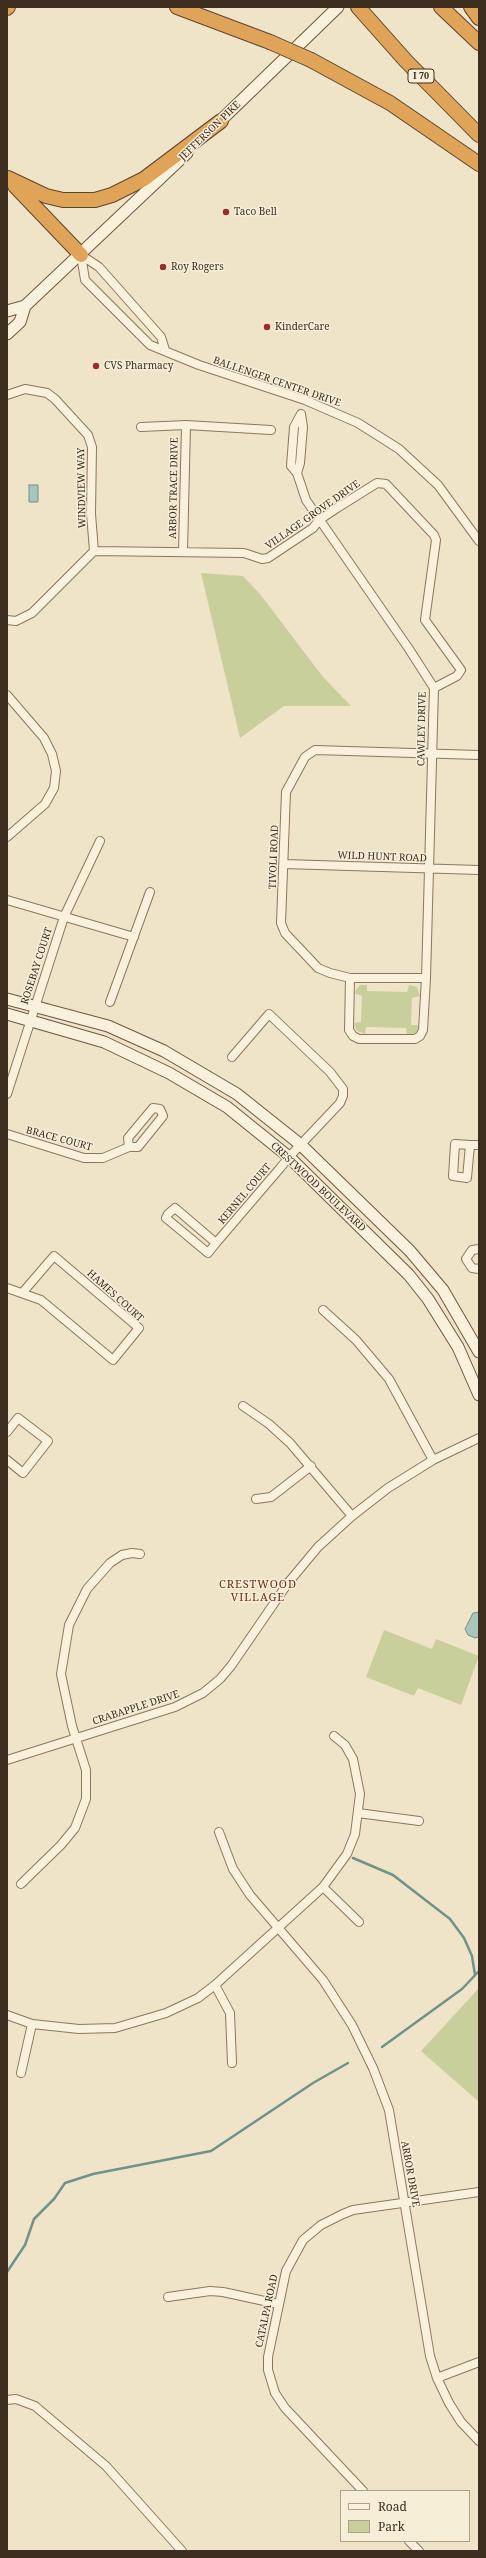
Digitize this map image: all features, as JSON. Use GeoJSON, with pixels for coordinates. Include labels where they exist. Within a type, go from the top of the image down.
{"type":"FeatureCollection","features":[{"type":"Feature","properties":{"kind":"highway"},"geometry":{"type":"LineString","coordinates":[[177,7],[270,42],[311,60],[390,103],[479,164]]}},
{"type":"Feature","properties":{"kind":"highway"},"geometry":{"type":"LineString","coordinates":[[441,7],[479,43]]}},
{"type":"Feature","properties":{"kind":"highway"},"geometry":{"type":"LineString","coordinates":[[471,7],[479,18]]}},
{"type":"Feature","properties":{"kind":"highway","name":"I 70"},"geometry":{"type":"LineString","coordinates":[[361,11],[406,61],[479,135]]}},
{"type":"Feature","properties":{"kind":"highway"},"geometry":{"type":"LineString","coordinates":[[8,177],[46,196],[63,200],[95,200],[112,196],[144,179],[221,121]]}},
{"type":"Feature","properties":{"kind":"highway"},"geometry":{"type":"LineString","coordinates":[[8,177],[81,255]]}},
{"type":"Feature","properties":{"kind":"main road","name":"JEFFERSON PIKE"},"geometry":{"type":"LineString","coordinates":[[26,306],[221,121],[338,7]]}},
{"type":"Feature","properties":{"kind":"main road"},"geometry":{"type":"LineString","coordinates":[[7,311],[26,306]]}},
{"type":"Feature","properties":{"kind":"main road"},"geometry":{"type":"LineString","coordinates":[[7,334],[20,322],[26,306]]}},
{"type":"Feature","properties":{"kind":"main road","name":"CRESTWOOD BOULEVARD"},"geometry":{"type":"LineString","coordinates":[[7,999],[108,1026],[164,1051],[237,1094],[301,1145],[410,1251],[443,1290],[479,1352]]}},
{"type":"Feature","properties":{"kind":"main road","name":"CRESTWOOD BOULEVARD"},"geometry":{"type":"LineString","coordinates":[[7,1014],[104,1042],[169,1073],[227,1107],[289,1157],[409,1275],[428,1298],[458,1347],[479,1394]]}},
{"type":"Feature","properties":{"kind":"street","name":"BALLENGER CENTER DRIVE"},"geometry":{"type":"LineString","coordinates":[[81,255],[85,280],[150,345],[199,365],[305,400],[358,423],[399,449],[438,485],[479,541]]}},
{"type":"Feature","properties":{"kind":"street"},"geometry":{"type":"LineString","coordinates":[[81,255],[99,267],[161,337],[165,350]]}},
{"type":"Feature","properties":{"kind":"street","name":"WINDVIEW WAY"},"geometry":{"type":"LineString","coordinates":[[7,395],[25,389],[47,393],[55,398],[88,435],[92,447],[91,514],[94,551]]}},
{"type":"Feature","properties":{"kind":"street","name":"CAWLEY DRIVE"},"geometry":{"type":"LineString","coordinates":[[305,400],[301,414],[300,463],[296,473],[306,500],[409,649],[434,688],[431,752],[426,978],[423,1030],[415,1039],[359,1039],[353,1036],[349,1030],[350,978]]}},
{"type":"Feature","properties":{"kind":"street","name":"ARBOR TRACE DRIVE"},"geometry":{"type":"LineString","coordinates":[[141,428],[186,425],[271,430]]}},
{"type":"Feature","properties":{"kind":"street","name":"ARBOR TRACE DRIVE"},"geometry":{"type":"LineString","coordinates":[[183,552],[186,425]]}},
{"type":"Feature","properties":{"kind":"street","name":"VILLAGE GROVE DRIVE"},"geometry":{"type":"LineString","coordinates":[[94,551],[244,553],[262,559],[268,558],[313,528],[319,520],[377,483],[381,483],[390,487],[434,535],[436,546],[425,620],[461,670],[457,676],[434,688]]}},
{"type":"Feature","properties":{"kind":"street"},"geometry":{"type":"LineString","coordinates":[[7,620],[16,621],[32,613],[94,551]]}},
{"type":"Feature","properties":{"kind":"street"},"geometry":{"type":"LineString","coordinates":[[7,695],[44,738],[52,754],[56,771],[54,788],[45,804],[7,837]]}},
{"type":"Feature","properties":{"kind":"street","name":"TIVOLI ROAD"},"geometry":{"type":"LineString","coordinates":[[426,978],[350,978],[318,968],[285,933],[282,923],[286,792],[310,752],[315,750],[431,752]]}},
{"type":"Feature","properties":{"kind":"street"},"geometry":{"type":"LineString","coordinates":[[431,752],[479,754]]}},
{"type":"Feature","properties":{"kind":"street","name":"ROSEBAY COURT"},"geometry":{"type":"LineString","coordinates":[[7,1094],[64,917],[100,841]]}},
{"type":"Feature","properties":{"kind":"street","name":"WILD HUNT ROAD"},"geometry":{"type":"LineString","coordinates":[[284,864],[479,870]]}},
{"type":"Feature","properties":{"kind":"street"},"geometry":{"type":"LineString","coordinates":[[110,1002],[150,892]]}},
{"type":"Feature","properties":{"kind":"street","name":"ROSEBAY COURT"},"geometry":{"type":"LineString","coordinates":[[7,900],[134,937]]}},
{"type":"Feature","properties":{"kind":"street","name":"KERNEL COURT"},"geometry":{"type":"LineString","coordinates":[[216,1243],[175,1208],[168,1214],[166,1218],[208,1253],[289,1157],[340,1102],[343,1096],[343,1089],[330,1072],[269,1014],[232,1057]]}},
{"type":"Feature","properties":{"kind":"street","name":"BRACE COURT"},"geometry":{"type":"LineString","coordinates":[[7,1134],[89,1158],[108,1156],[129,1147],[138,1147],[163,1116],[160,1110],[153,1108],[128,1138],[129,1147]]}},
{"type":"Feature","properties":{"kind":"street"},"geometry":{"type":"LineString","coordinates":[[479,1249],[472,1250],[466,1259],[472,1268],[479,1269]]}},
{"type":"Feature","properties":{"kind":"street","name":"HAMES COURT"},"geometry":{"type":"LineString","coordinates":[[7,1288],[23,1292],[41,1300],[113,1360],[139,1328],[54,1256],[23,1292]]}},
{"type":"Feature","properties":{"kind":"street"},"geometry":{"type":"LineString","coordinates":[[323,1310],[356,1340],[382,1369],[433,1460]]}},
{"type":"Feature","properties":{"kind":"street"},"geometry":{"type":"LineString","coordinates":[[244,1406],[269,1424],[311,1466],[352,1516]]}},
{"type":"Feature","properties":{"kind":"street"},"geometry":{"type":"LineString","coordinates":[[7,1432],[18,1418],[48,1441],[23,1473],[7,1460]]}},
{"type":"Feature","properties":{"kind":"street","name":"CRABAPPLE DRIVE"},"geometry":{"type":"LineString","coordinates":[[7,1760],[175,1707],[203,1694],[227,1670],[288,1583],[318,1547],[352,1516],[388,1488],[433,1460],[479,1438]]}},
{"type":"Feature","properties":{"kind":"street"},"geometry":{"type":"LineString","coordinates":[[256,1499],[271,1497],[311,1466]]}},
{"type":"Feature","properties":{"kind":"street"},"geometry":{"type":"LineString","coordinates":[[21,1884],[61,1845],[75,1828],[82,1814],[86,1800],[86,1770],[72,1726],[61,1674],[69,1625],[87,1589],[110,1563],[132,1553],[140,1554]]}},
{"type":"Feature","properties":{"kind":"street"},"geometry":{"type":"LineString","coordinates":[[7,2015],[32,2024],[79,2029],[115,2028],[166,2013],[198,1998],[215,1985],[323,1887],[347,1854],[355,1834],[360,1794],[353,1759],[345,1745],[334,1736]]}},
{"type":"Feature","properties":{"kind":"street"},"geometry":{"type":"LineString","coordinates":[[358,1813],[419,1821]]}},
{"type":"Feature","properties":{"kind":"street","name":"ARBOR DRIVE"},"geometry":{"type":"LineString","coordinates":[[219,1832],[233,1869],[250,1895],[323,1980],[352,2025],[373,2068],[389,2110],[406,2202],[428,2348],[437,2378],[461,2422],[479,2441]]}},
{"type":"Feature","properties":{"kind":"street"},"geometry":{"type":"LineString","coordinates":[[323,1887],[359,1922]]}},
{"type":"Feature","properties":{"kind":"street"},"geometry":{"type":"LineString","coordinates":[[215,1985],[230,2013],[232,2063]]}},
{"type":"Feature","properties":{"kind":"street"},"geometry":{"type":"LineString","coordinates":[[21,2073],[32,2024]]}},
{"type":"Feature","properties":{"kind":"street","name":"CATALPA ROAD"},"geometry":{"type":"LineString","coordinates":[[362,2490],[285,2408],[275,2393],[268,2370],[268,2357],[286,2271],[296,2250],[321,2225],[353,2210],[479,2192]]}},
{"type":"Feature","properties":{"kind":"street"},"geometry":{"type":"LineString","coordinates":[[168,2298],[210,2291],[223,2292],[278,2304]]}},
{"type":"Feature","properties":{"kind":"street"},"geometry":{"type":"LineString","coordinates":[[437,2378],[479,2362]]}},
{"type":"Feature","properties":{"kind":"street"},"geometry":{"type":"LineString","coordinates":[[7,2400],[16,2399],[35,2406],[106,2466],[182,2551]]}},
{"type":"Feature","properties":{"kind":"street"},"geometry":{"type":"LineString","coordinates":[[410,2542],[420,2551]]}},
{"type":"Feature","properties":{"kind":"green space"},"geometry":{"type":"Polygon","coordinates":[[[201,573],[243,576],[260,594],[323,677],[351,706],[284,706],[240,738],[201,573]]]}},
{"type":"Feature","properties":{"kind":"green space"},"geometry":{"type":"Polygon","coordinates":[[[360,985],[367,985],[367,991],[407,992],[409,985],[417,987],[420,996],[412,998],[411,1025],[419,1025],[416,1033],[407,1035],[406,1028],[366,1027],[365,1034],[357,1031],[354,1025],[355,1023],[361,1022],[362,996],[354,993],[360,985]]]}},
{"type":"Feature","properties":{"kind":"green space"},"geometry":{"type":"Polygon","coordinates":[[[384,1630],[432,1649],[436,1639],[479,1656],[461,1705],[418,1688],[414,1696],[366,1677],[384,1630]]]}},
{"type":"Feature","properties":{"kind":"green space"},"geometry":{"type":"Polygon","coordinates":[[[479,1988],[479,2102],[421,2051],[479,1988]]]}},
{"type":"Feature","properties":{"kind":"water"},"geometry":{"type":"Polygon","coordinates":[[[29,485],[38,485],[38,502],[29,502],[29,485]]]}},
{"type":"Feature","properties":{"kind":"water"},"geometry":{"type":"Polygon","coordinates":[[[479,1612],[479,1637],[475,1638],[468,1635],[465,1629],[473,1613],[479,1612]]]}},
{"type":"Feature","properties":{"kind":"waterway"},"geometry":{"type":"LineString","coordinates":[[353,1858],[393,1875],[450,1919],[464,1938],[472,1956],[475,1975]]}},
{"type":"Feature","properties":{"kind":"waterway"},"geometry":{"type":"LineString","coordinates":[[382,2047],[462,1989],[479,1971]]}},
{"type":"Feature","properties":{"kind":"waterway"},"geometry":{"type":"LineString","coordinates":[[7,2272],[25,2245],[34,2219],[54,2199],[65,2183],[93,2174],[211,2151],[313,2083],[348,2063]]}},
{"type":"Feature","properties":{"kind":"place","name":"Taco Bell"},"geometry":{"type":"Point","coordinates":[226,212]}},
{"type":"Feature","properties":{"kind":"place","name":"Roy Rogers"},"geometry":{"type":"Point","coordinates":[163,267]}},
{"type":"Feature","properties":{"kind":"place","name":"KinderCare"},"geometry":{"type":"Point","coordinates":[267,327]}},
{"type":"Feature","properties":{"kind":"place","name":"CVS Pharmacy"},"geometry":{"type":"Point","coordinates":[96,366]}},
{"type":"Feature","properties":{"kind":"district","name":"CRESTWOOD VILLAGE"},"geometry":{"type":"Point","coordinates":[258,1591]}}]}
